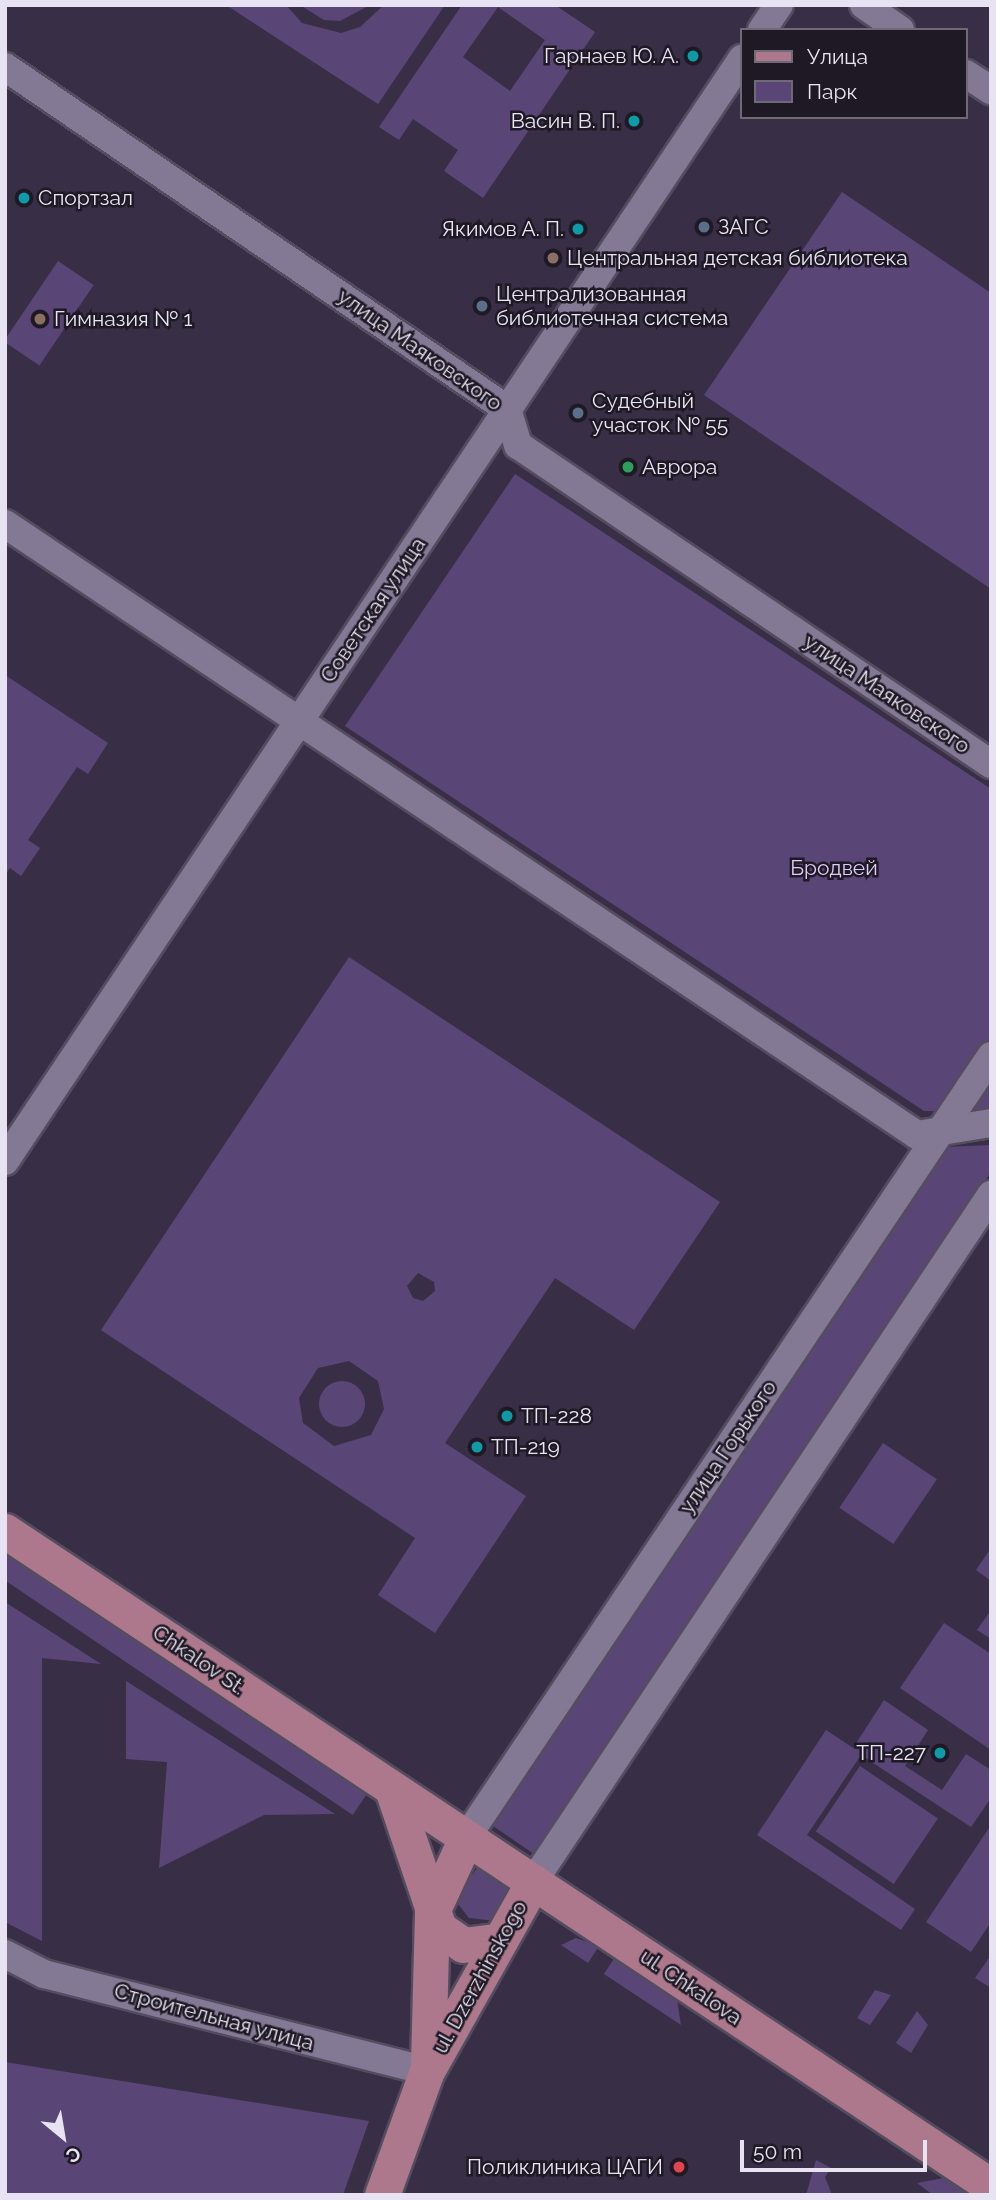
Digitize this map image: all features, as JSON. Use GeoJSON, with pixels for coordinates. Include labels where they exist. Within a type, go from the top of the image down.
{"type":"FeatureCollection","features":[{"type":"Feature","properties":{"kind":"main road","name":"Chkalov St."},"geometry":{"type":"LineString","coordinates":[[5,1531],[392,1788]]}},
{"type":"Feature","properties":{"kind":"main road","name":"ul. Chkalova"},"geometry":{"type":"LineString","coordinates":[[392,1788],[991,2186]]}},
{"type":"Feature","properties":{"kind":"main road","name":"ul. Dzerzhinskogo"},"geometry":{"type":"LineString","coordinates":[[392,1788],[432,1912],[427,2071]]}},
{"type":"Feature","properties":{"kind":"main road"},"geometry":{"type":"LineString","coordinates":[[466,1838],[432,1912],[439,1928],[463,1945],[498,1941]]}},
{"type":"Feature","properties":{"kind":"main road","name":"ul. Dzerzhinskogo"},"geometry":{"type":"LineString","coordinates":[[382,2195],[427,2071],[533,1882]]}},
{"type":"Feature","properties":{"kind":"street"},"geometry":{"type":"LineString","coordinates":[[763,28],[779,5]]}},
{"type":"Feature","properties":{"kind":"street"},"geometry":{"type":"LineString","coordinates":[[864,5],[897,28]]}},
{"type":"Feature","properties":{"kind":"street","name":"Советская улица"},"geometry":{"type":"LineString","coordinates":[[5,1161],[740,63]]}},
{"type":"Feature","properties":{"kind":"street","name":"улица Маяковского"},"geometry":{"type":"LineString","coordinates":[[5,67],[508,409],[518,445],[991,764]]}},
{"type":"Feature","properties":{"kind":"street"},"geometry":{"type":"LineString","coordinates":[[968,75],[991,90]]}},
{"type":"Feature","properties":{"kind":"street"},"geometry":{"type":"LineString","coordinates":[[5,524],[917,1135],[943,1128],[991,1123]]}},
{"type":"Feature","properties":{"kind":"street","name":"улица Горького"},"geometry":{"type":"LineString","coordinates":[[466,1838],[991,1056]]}},
{"type":"Feature","properties":{"kind":"street"},"geometry":{"type":"LineString","coordinates":[[533,1882],[991,1195]]}},
{"type":"Feature","properties":{"kind":"street","name":"Строительная улица"},"geometry":{"type":"LineString","coordinates":[[5,1954],[44,1974],[427,2071]]}},
{"type":"Feature","properties":{"kind":"green space"},"geometry":{"type":"Polygon","coordinates":[[[226,5],[286,5],[302,23],[341,33],[360,27],[384,5],[445,5],[378,104],[226,5]]]}},
{"type":"Feature","properties":{"kind":"green space"},"geometry":{"type":"Polygon","coordinates":[[[300,5],[370,5],[340,21],[324,20],[300,5]]]}},
{"type":"Feature","properties":{"kind":"green space"},"geometry":{"type":"Polygon","coordinates":[[[462,5],[555,5],[595,32],[483,198],[444,171],[458,150],[413,119],[399,140],[379,127],[462,5]],[[498,7],[463,57],[510,91],[545,40],[498,7]]]}},
{"type":"Feature","properties":{"kind":"green space"},"geometry":{"type":"Polygon","coordinates":[[[842,192],[991,293],[991,589],[704,395],[842,192]]]}},
{"type":"Feature","properties":{"kind":"green space"},"geometry":{"type":"Polygon","coordinates":[[[58,261],[94,285],[39,365],[5,342],[5,340],[58,261]]]}},
{"type":"Feature","properties":{"kind":"green space","name":"Бродвей"},"geometry":{"type":"Polygon","coordinates":[[[515,474],[991,789],[991,1112],[924,1111],[345,726],[515,474]]]}},
{"type":"Feature","properties":{"kind":"green space"},"geometry":{"type":"Polygon","coordinates":[[[5,675],[108,743],[88,774],[77,767],[28,840],[40,848],[21,876],[10,868],[5,875],[5,675]]]}},
{"type":"Feature","properties":{"kind":"green space"},"geometry":{"type":"Polygon","coordinates":[[[349,957],[720,1202],[634,1330],[555,1278],[445,1443],[526,1496],[435,1633],[378,1595],[415,1538],[101,1330],[349,957]],[[418,1273],[407,1286],[413,1298],[423,1301],[435,1291],[434,1282],[418,1273]],[[349,1361],[318,1368],[299,1398],[303,1423],[334,1446],[371,1435],[384,1409],[378,1381],[349,1361]]]}},
{"type":"Feature","properties":{"kind":"green space"},"geometry":{"type":"Polygon","coordinates":[[[991,1145],[991,1172],[537,1856],[493,1826],[946,1147],[991,1145]]]}},
{"type":"Feature","properties":{"kind":"green space"},"geometry":{"type":"Polygon","coordinates":[[[342,1381],[351,1382],[358,1388],[364,1395],[364,1413],[358,1420],[351,1426],[342,1427],[333,1426],[326,1420],[320,1413],[319,1404],[320,1395],[326,1388],[333,1382],[342,1381]]]}},
{"type":"Feature","properties":{"kind":"green space"},"geometry":{"type":"Polygon","coordinates":[[[883,1443],[937,1479],[893,1544],[839,1508],[883,1443]]]}},
{"type":"Feature","properties":{"kind":"green space"},"geometry":{"type":"Polygon","coordinates":[[[991,1548],[991,1581],[976,1570],[991,1548]]]}},
{"type":"Feature","properties":{"kind":"green space"},"geometry":{"type":"Polygon","coordinates":[[[5,1549],[367,1793],[353,1815],[5,1580],[5,1549]]]}},
{"type":"Feature","properties":{"kind":"green space"},"geometry":{"type":"Polygon","coordinates":[[[5,1602],[101,1664],[42,1658],[42,1941],[5,1922],[5,1602]]]}},
{"type":"Feature","properties":{"kind":"green space"},"geometry":{"type":"Polygon","coordinates":[[[991,1610],[991,1639],[977,1630],[991,1610]]]}},
{"type":"Feature","properties":{"kind":"green space"},"geometry":{"type":"Polygon","coordinates":[[[944,1623],[991,1654],[991,1750],[900,1688],[944,1623]]]}},
{"type":"Feature","properties":{"kind":"green space"},"geometry":{"type":"Polygon","coordinates":[[[126,1681],[335,1814],[264,1815],[159,1868],[167,1762],[126,1759],[126,1681]]]}},
{"type":"Feature","properties":{"kind":"green space"},"geometry":{"type":"Polygon","coordinates":[[[884,1700],[928,1730],[905,1766],[942,1790],[966,1754],[991,1770],[991,1798],[971,1827],[861,1755],[807,1835],[915,1909],[901,1930],[757,1835],[826,1730],[853,1748],[884,1700]]]}},
{"type":"Feature","properties":{"kind":"green space"},"geometry":{"type":"Polygon","coordinates":[[[860,1766],[938,1819],[894,1884],[816,1831],[860,1766]]]}},
{"type":"Feature","properties":{"kind":"green space"},"geometry":{"type":"Polygon","coordinates":[[[991,1825],[991,1922],[971,1952],[926,1922],[991,1825]]]}},
{"type":"Feature","properties":{"kind":"green space"},"geometry":{"type":"Polygon","coordinates":[[[479,1866],[512,1885],[495,1921],[469,1918],[458,1904],[456,1894],[479,1866]]]}},
{"type":"Feature","properties":{"kind":"green space"},"geometry":{"type":"Polygon","coordinates":[[[576,1938],[599,1946],[588,1963],[561,1945],[576,1938]]]}},
{"type":"Feature","properties":{"kind":"green space"},"geometry":{"type":"Polygon","coordinates":[[[991,1955],[991,1988],[975,1978],[991,1955]]]}},
{"type":"Feature","properties":{"kind":"green space"},"geometry":{"type":"Polygon","coordinates":[[[615,1957],[677,2000],[681,2025],[604,1974],[615,1957]]]}},
{"type":"Feature","properties":{"kind":"green space"},"geometry":{"type":"Polygon","coordinates":[[[875,1990],[891,1995],[870,2025],[857,2018],[875,1990]]]}},
{"type":"Feature","properties":{"kind":"green space"},"geometry":{"type":"Polygon","coordinates":[[[917,2011],[928,2025],[911,2053],[896,2043],[917,2011]]]}},
{"type":"Feature","properties":{"kind":"green space"},"geometry":{"type":"Polygon","coordinates":[[[5,2062],[369,2121],[343,2195],[5,2195],[5,2062]]]}},
{"type":"Feature","properties":{"kind":"green space"},"geometry":{"type":"Polygon","coordinates":[[[816,2160],[831,2168],[825,2177],[832,2195],[806,2195],[816,2160]]]}},
{"type":"Feature","properties":{"kind":"green space"},"geometry":{"type":"Polygon","coordinates":[[[944,2178],[971,2195],[933,2195],[917,2183],[944,2178]]]}},
{"type":"Feature","properties":{"kind":"place","name":"Гарнаев Ю. А."},"geometry":{"type":"Point","coordinates":[693,56]}},
{"type":"Feature","properties":{"kind":"place","name":"Васин В. П."},"geometry":{"type":"Point","coordinates":[634,121]}},
{"type":"Feature","properties":{"kind":"place","name":"Спортзал"},"geometry":{"type":"Point","coordinates":[24,198]}},
{"type":"Feature","properties":{"kind":"place","name":"ЗАГС"},"geometry":{"type":"Point","coordinates":[704,227]}},
{"type":"Feature","properties":{"kind":"place","name":"Якимов А. П."},"geometry":{"type":"Point","coordinates":[578,229]}},
{"type":"Feature","properties":{"kind":"place","name":"Центральная детская библиотека"},"geometry":{"type":"Point","coordinates":[553,258]}},
{"type":"Feature","properties":{"kind":"place","name":"Централизованная библиотечная система"},"geometry":{"type":"Point","coordinates":[482,306]}},
{"type":"Feature","properties":{"kind":"place","name":"Гимназия № 1"},"geometry":{"type":"Point","coordinates":[40,319]}},
{"type":"Feature","properties":{"kind":"place","name":"Судебный участок № 55"},"geometry":{"type":"Point","coordinates":[578,413]}},
{"type":"Feature","properties":{"kind":"place","name":"Аврора"},"geometry":{"type":"Point","coordinates":[628,467]}},
{"type":"Feature","properties":{"kind":"place","name":"ТП-228"},"geometry":{"type":"Point","coordinates":[507,1416]}},
{"type":"Feature","properties":{"kind":"place","name":"ТП-219"},"geometry":{"type":"Point","coordinates":[477,1447]}},
{"type":"Feature","properties":{"kind":"place","name":"ТП-227"},"geometry":{"type":"Point","coordinates":[940,1753]}},
{"type":"Feature","properties":{"kind":"place","name":"Поликлиника ЦАГИ"},"geometry":{"type":"Point","coordinates":[679,2167]}}]}
